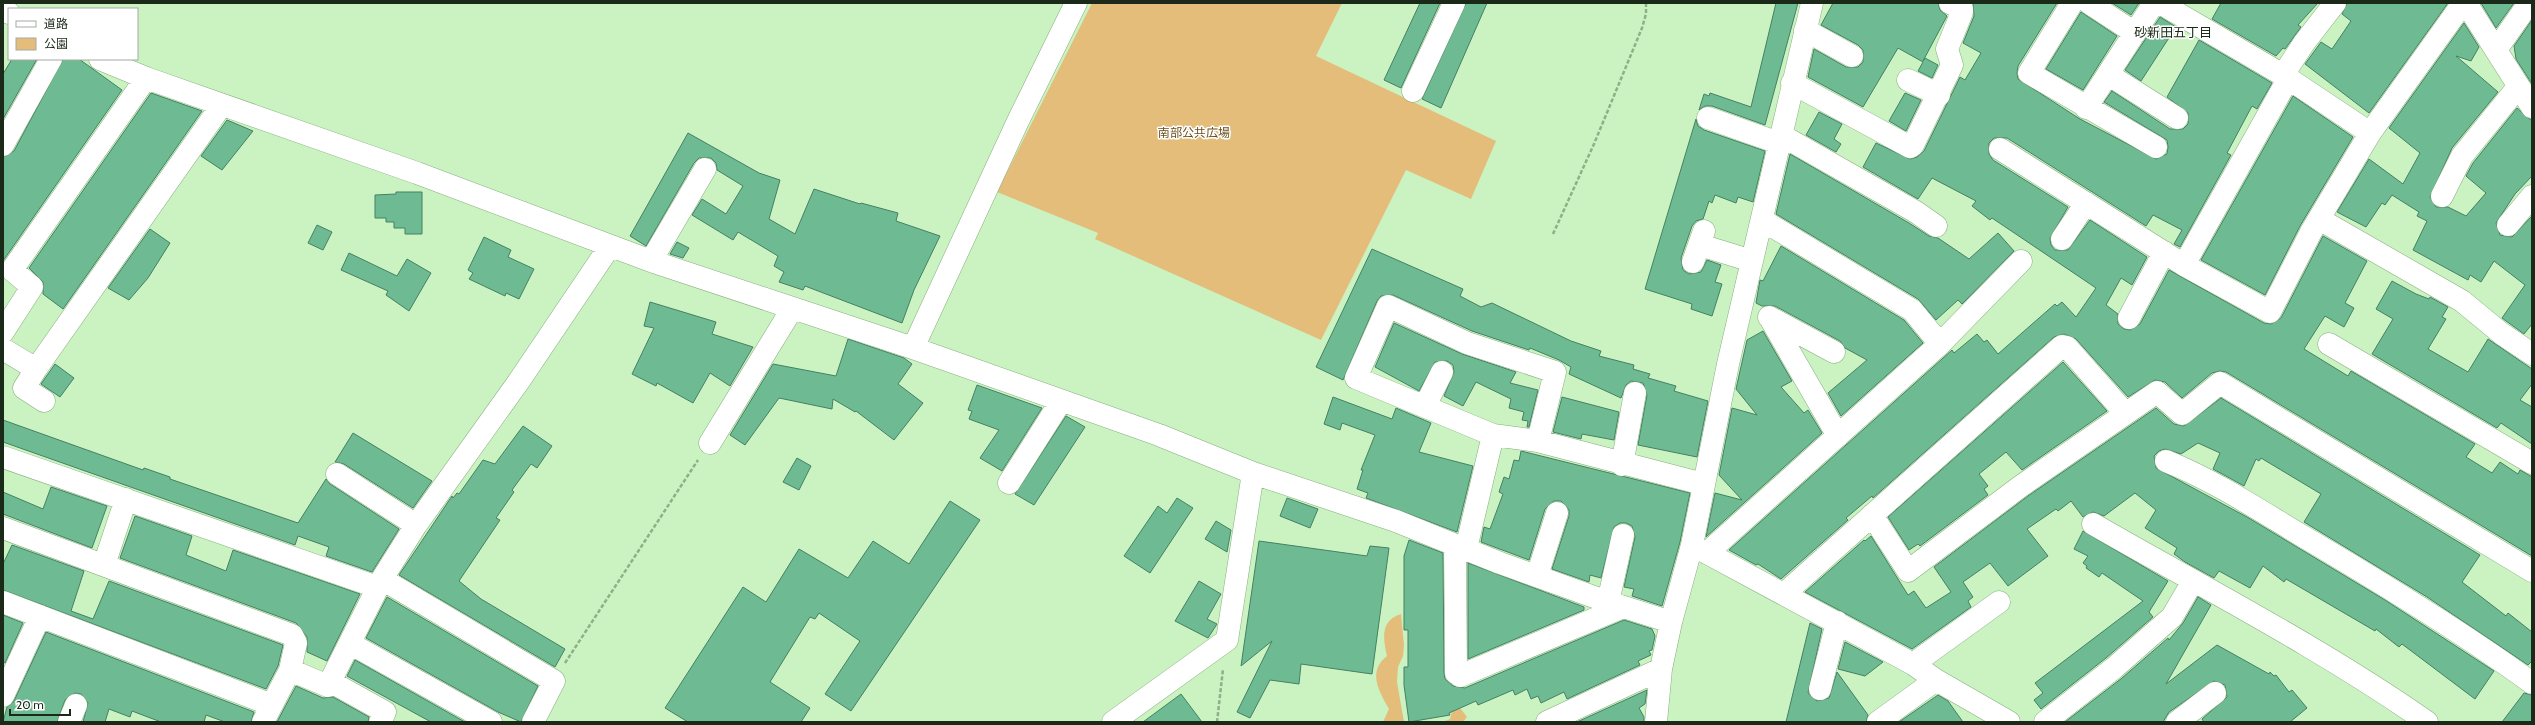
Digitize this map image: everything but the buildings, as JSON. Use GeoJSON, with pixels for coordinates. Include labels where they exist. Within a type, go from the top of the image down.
{"type":"FeatureCollection","features":[{"type":"Feature","properties":{"kind":"street"},"geometry":{"type":"LineString","coordinates":[[912,348],[1076,3]]}},
{"type":"Feature","properties":{"kind":"street"},"geometry":{"type":"LineString","coordinates":[[1413,91],[1454,3]]}},
{"type":"Feature","properties":{"kind":"street"},"geometry":{"type":"LineString","coordinates":[[1656,722],[1661,669],[1671,622],[1699,549],[1703,484],[1792,83],[1812,3]]}},
{"type":"Feature","properties":{"kind":"street"},"geometry":{"type":"LineString","coordinates":[[1792,83],[1910,147],[1913,146],[1952,65],[1948,49],[1962,9],[1950,3]]}},
{"type":"Feature","properties":{"kind":"street"},"geometry":{"type":"LineString","coordinates":[[2072,3],[2029,73],[2156,148]]}},
{"type":"Feature","properties":{"kind":"street"},"geometry":{"type":"LineString","coordinates":[[2089,3],[2135,33]]}},
{"type":"Feature","properties":{"kind":"street"},"geometry":{"type":"LineString","coordinates":[[2086,108],[2109,75],[2154,3]]}},
{"type":"Feature","properties":{"kind":"street"},"geometry":{"type":"LineString","coordinates":[[2160,3],[2285,77],[2370,133]]}},
{"type":"Feature","properties":{"kind":"street"},"geometry":{"type":"LineString","coordinates":[[2184,265],[2304,43],[2335,3]]}},
{"type":"Feature","properties":{"kind":"street"},"geometry":{"type":"LineString","coordinates":[[2000,150],[2184,265],[2270,312],[2319,219],[2370,133],[2465,3],[2532,107]]}},
{"type":"Feature","properties":{"kind":"street"},"geometry":{"type":"LineString","coordinates":[[2496,50],[2529,3]]}},
{"type":"Feature","properties":{"kind":"street"},"geometry":{"type":"LineString","coordinates":[[1805,30],[1852,56]]}},
{"type":"Feature","properties":{"kind":"street"},"geometry":{"type":"LineString","coordinates":[[3,145],[50,60]]}},
{"type":"Feature","properties":{"kind":"street"},"geometry":{"type":"LineString","coordinates":[[102,60],[222,106],[416,174],[651,261],[912,348],[1160,435],[1253,473],[1396,521],[1537,576],[1671,622]]}},
{"type":"Feature","properties":{"kind":"street"},"geometry":{"type":"LineString","coordinates":[[2109,75],[2177,118]]}},
{"type":"Feature","properties":{"kind":"street"},"geometry":{"type":"LineString","coordinates":[[3,332],[32,287],[12,270],[146,78]]}},
{"type":"Feature","properties":{"kind":"street"},"geometry":{"type":"LineString","coordinates":[[1908,80],[1938,95]]}},
{"type":"Feature","properties":{"kind":"street"},"geometry":{"type":"LineString","coordinates":[[2442,196],[2462,156],[2518,87]]}},
{"type":"Feature","properties":{"kind":"street"},"geometry":{"type":"LineString","coordinates":[[44,401],[24,388],[222,106]]}},
{"type":"Feature","properties":{"kind":"street"},"geometry":{"type":"LineString","coordinates":[[1708,118],[1780,139],[1916,212],[1936,226]]}},
{"type":"Feature","properties":{"kind":"street"},"geometry":{"type":"LineString","coordinates":[[651,261],[705,169]]}},
{"type":"Feature","properties":{"kind":"street"},"geometry":{"type":"LineString","coordinates":[[2508,225],[2532,196]]}},
{"type":"Feature","properties":{"kind":"street"},"geometry":{"type":"LineString","coordinates":[[2062,239],[2086,203]]}},
{"type":"Feature","properties":{"kind":"street"},"geometry":{"type":"LineString","coordinates":[[2319,219],[2462,301],[2502,334],[2532,354]]}},
{"type":"Feature","properties":{"kind":"street"},"geometry":{"type":"LineString","coordinates":[[1762,220],[1912,310],[1940,344]]}},
{"type":"Feature","properties":{"kind":"street"},"geometry":{"type":"LineString","coordinates":[[290,670],[328,686],[351,644],[379,583],[416,525],[519,381],[610,246]]}},
{"type":"Feature","properties":{"kind":"street"},"geometry":{"type":"LineString","coordinates":[[1699,246],[1752,261]]}},
{"type":"Feature","properties":{"kind":"street"},"geometry":{"type":"LineString","coordinates":[[2129,318],[2164,252]]}},
{"type":"Feature","properties":{"kind":"street"},"geometry":{"type":"LineString","coordinates":[[1699,549],[1838,436],[1940,344],[2021,261]]}},
{"type":"Feature","properties":{"kind":"street"},"geometry":{"type":"LineString","coordinates":[[1743,303],[1834,352]]}},
{"type":"Feature","properties":{"kind":"street"},"geometry":{"type":"LineString","coordinates":[[1538,440],[1555,372],[1467,343],[1388,306],[1356,378],[1493,434],[1538,440],[1622,465],[1703,484]]}},
{"type":"Feature","properties":{"kind":"street"},"geometry":{"type":"LineString","coordinates":[[710,443],[792,309]]}},
{"type":"Feature","properties":{"kind":"street"},"geometry":{"type":"LineString","coordinates":[[1770,318],[1838,436]]}},
{"type":"Feature","properties":{"kind":"street"},"geometry":{"type":"LineString","coordinates":[[2329,344],[2532,463]]}},
{"type":"Feature","properties":{"kind":"street"},"geometry":{"type":"LineString","coordinates":[[1785,593],[2062,346],[2067,347],[2125,413]]}},
{"type":"Feature","properties":{"kind":"street"},"geometry":{"type":"LineString","coordinates":[[3,349],[36,369]]}},
{"type":"Feature","properties":{"kind":"street"},"geometry":{"type":"LineString","coordinates":[[1425,406],[1442,372]]}},
{"type":"Feature","properties":{"kind":"street"},"geometry":{"type":"LineString","coordinates":[[1872,515],[1908,571],[2021,486],[2157,392],[2182,414],[2220,383],[2532,571]]}},
{"type":"Feature","properties":{"kind":"street"},"geometry":{"type":"LineString","coordinates":[[1622,465],[1635,394]]}},
{"type":"Feature","properties":{"kind":"street"},"geometry":{"type":"LineString","coordinates":[[1009,483],[1061,401]]}},
{"type":"Feature","properties":{"kind":"street"},"geometry":{"type":"LineString","coordinates":[[1493,434],[1460,547],[1456,672],[1460,676],[1616,604]]}},
{"type":"Feature","properties":{"kind":"street"},"geometry":{"type":"LineString","coordinates":[[3,457],[379,583],[554,681],[532,722]]}},
{"type":"Feature","properties":{"kind":"street"},"geometry":{"type":"LineString","coordinates":[[2166,461],[2198,474],[2350,564],[2480,646],[2532,683]]}},
{"type":"Feature","properties":{"kind":"street"},"geometry":{"type":"LineString","coordinates":[[1113,722],[1226,640],[1253,473]]}},
{"type":"Feature","properties":{"kind":"street"},"geometry":{"type":"LineString","coordinates":[[338,474],[416,525]]}},
{"type":"Feature","properties":{"kind":"street"},"geometry":{"type":"LineString","coordinates":[[104,565],[126,499]]}},
{"type":"Feature","properties":{"kind":"street"},"geometry":{"type":"LineString","coordinates":[[1537,576],[1557,513]]}},
{"type":"Feature","properties":{"kind":"street"},"geometry":{"type":"LineString","coordinates":[[2093,524],[2193,581],[2286,631],[2372,683],[2427,722]]}},
{"type":"Feature","properties":{"kind":"street"},"geometry":{"type":"LineString","coordinates":[[3,528],[292,636],[296,643],[290,670],[267,713],[40,616],[3,602]]}},
{"type":"Feature","properties":{"kind":"street"},"geometry":{"type":"LineString","coordinates":[[1616,604],[1623,535]]}},
{"type":"Feature","properties":{"kind":"street"},"geometry":{"type":"LineString","coordinates":[[1699,549],[1785,593],[1913,664],[1936,680],[2009,722]]}},
{"type":"Feature","properties":{"kind":"street"},"geometry":{"type":"LineString","coordinates":[[2045,722],[2114,668],[2172,617],[2193,581]]}},
{"type":"Feature","properties":{"kind":"street"},"geometry":{"type":"LineString","coordinates":[[1913,664],[1999,602]]}},
{"type":"Feature","properties":{"kind":"street"},"geometry":{"type":"LineString","coordinates":[[5,688],[40,616]]}},
{"type":"Feature","properties":{"kind":"street"},"geometry":{"type":"LineString","coordinates":[[1820,689],[1837,622]]}},
{"type":"Feature","properties":{"kind":"street"},"geometry":{"type":"LineString","coordinates":[[351,644],[491,722]]}},
{"type":"Feature","properties":{"kind":"street"},"geometry":{"type":"LineString","coordinates":[[1547,722],[1661,669]]}},
{"type":"Feature","properties":{"kind":"street"},"geometry":{"type":"LineString","coordinates":[[1878,722],[1936,680]]}},
{"type":"Feature","properties":{"kind":"street"},"geometry":{"type":"LineString","coordinates":[[331,682],[385,712],[380,722]]}},
{"type":"Feature","properties":{"kind":"street"},"geometry":{"type":"LineString","coordinates":[[2177,722],[2214,692]]}},
{"type":"Feature","properties":{"kind":"path"},"geometry":{"type":"LineString","coordinates":[[1553,234],[1594,144],[1642,28],[1646,14],[1646,3]]}},
{"type":"Feature","properties":{"kind":"path"},"geometry":{"type":"LineString","coordinates":[[554,681],[582,635],[710,443]]}},
{"type":"Feature","properties":{"kind":"path"},"geometry":{"type":"LineString","coordinates":[[1217,722],[1226,640]]}},
{"type":"Feature","properties":{"kind":"green space","name":"南部公共広場"},"geometry":{"type":"Polygon","coordinates":[[[1092,3],[1342,3],[1316,56],[1496,141],[1471,199],[1406,170],[1321,340],[1095,239],[1098,233],[997,192],[1092,3]]]}},
{"type":"Feature","properties":{"kind":"green space"},"geometry":{"type":"Polygon","coordinates":[[[1401,614],[1404,645],[1403,656],[1398,667],[1397,682],[1404,722],[1383,722],[1389,709],[1379,689],[1376,675],[1377,668],[1387,656],[1384,637],[1386,625],[1394,617],[1401,614]]]}},
{"type":"Feature","properties":{"kind":"green space"},"geometry":{"type":"Polygon","coordinates":[[[1456,708],[1461,709],[1467,717],[1463,722],[1442,722],[1450,719],[1452,711],[1456,708]]]}},
{"type":"Feature","properties":{"kind":"district","name":"砂新田五丁目"},"geometry":{"type":"Point","coordinates":[2173,32]}}]}
